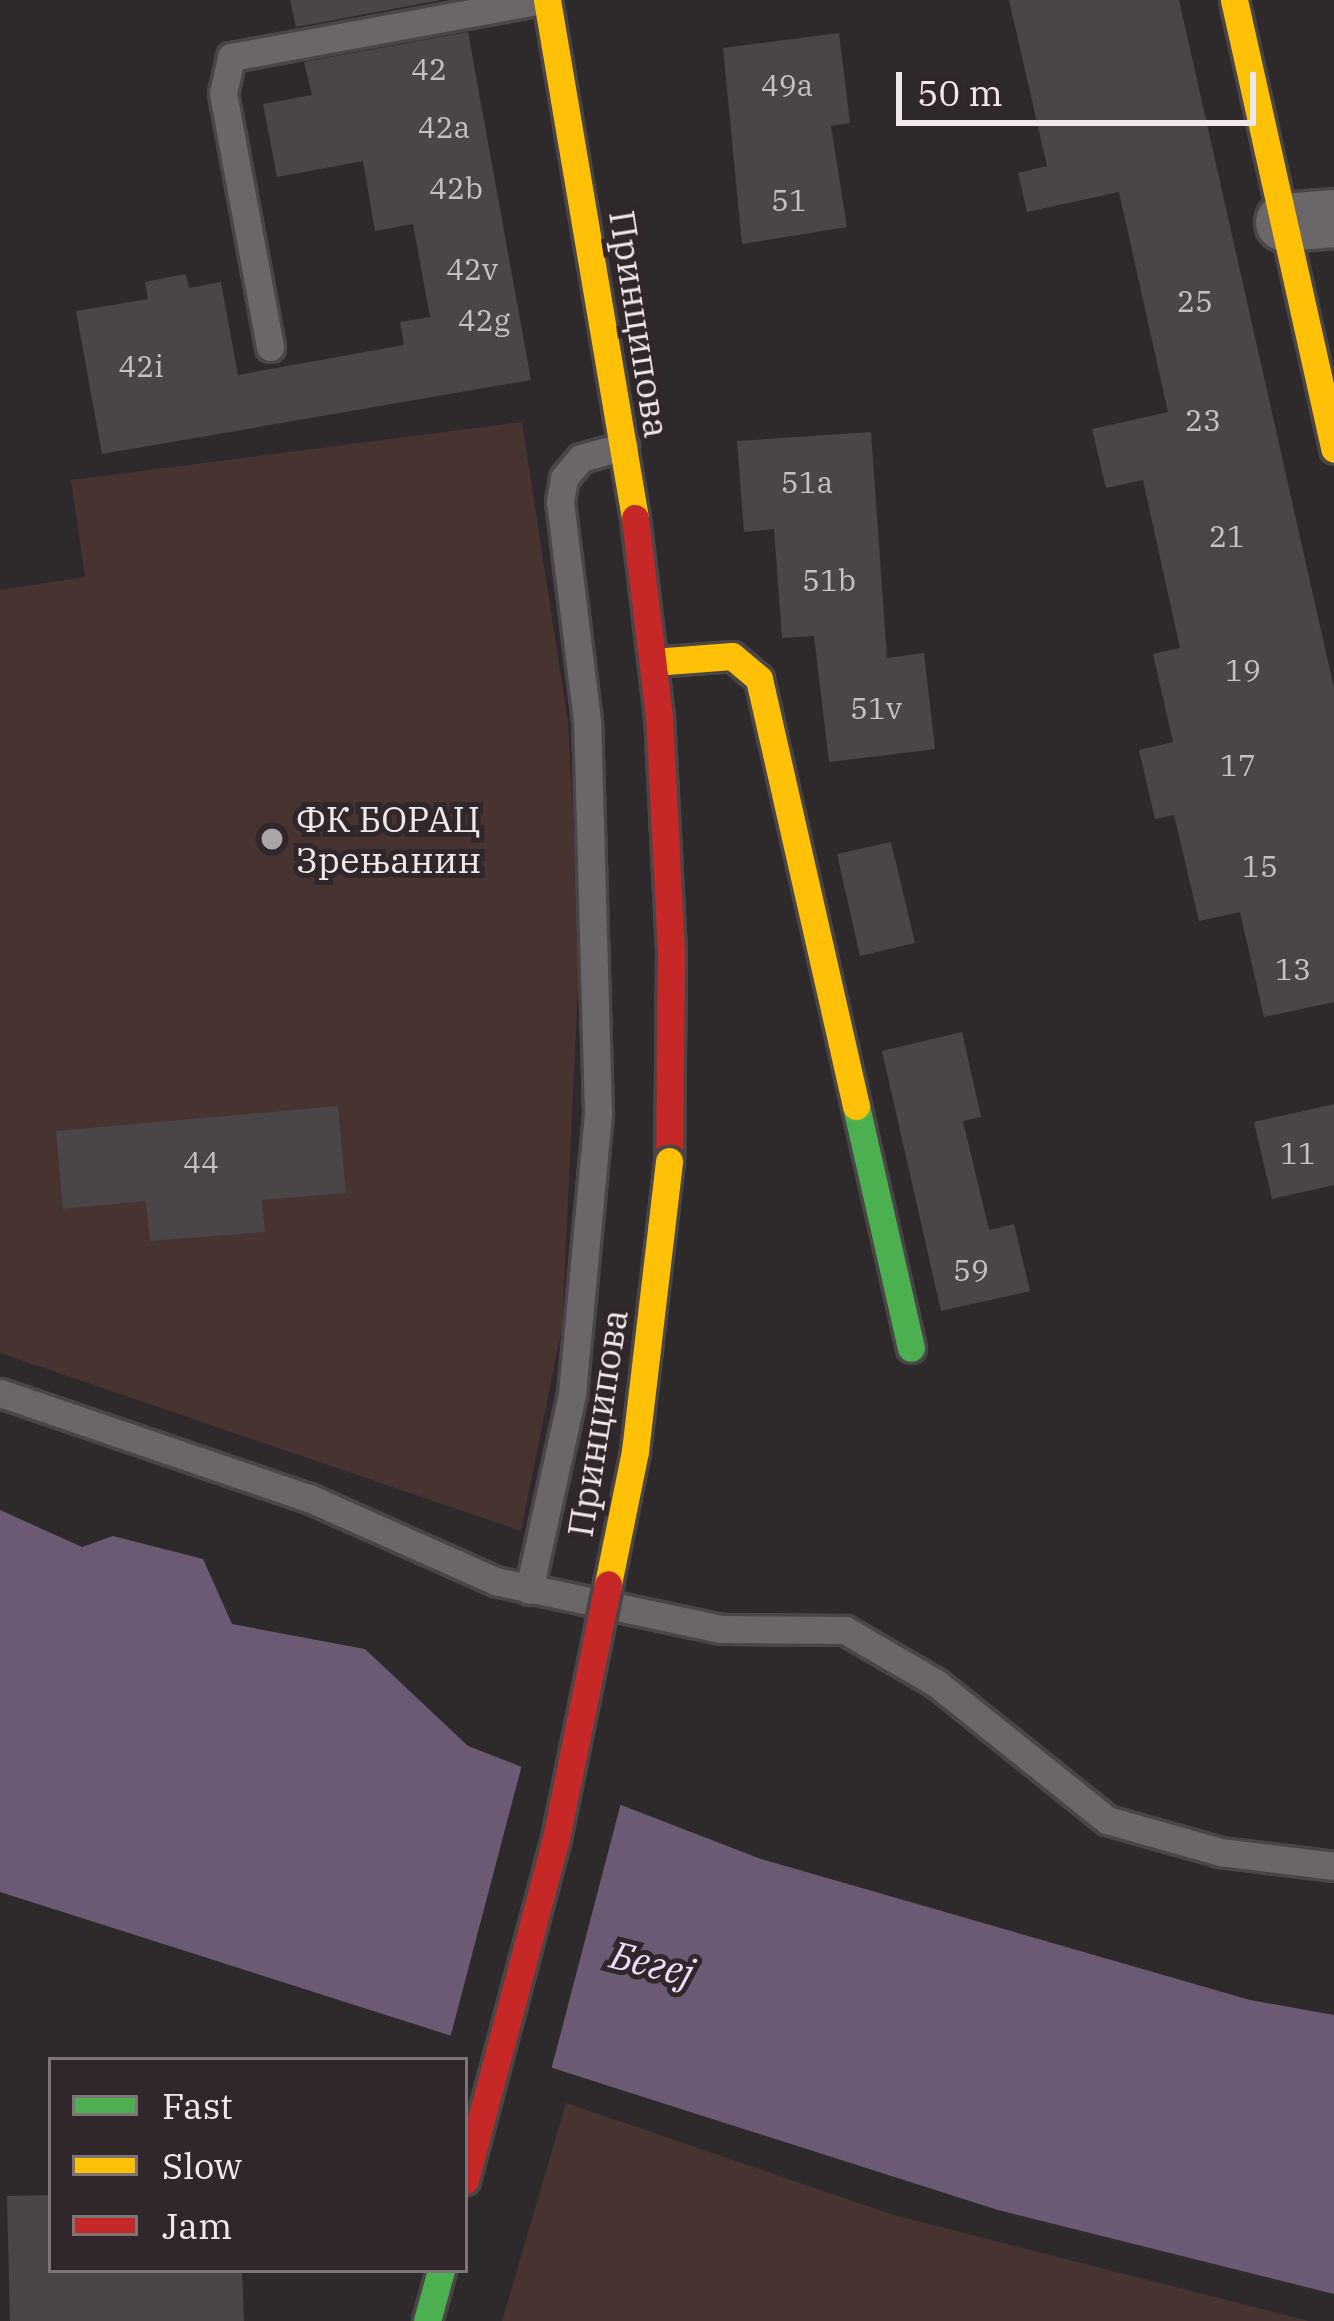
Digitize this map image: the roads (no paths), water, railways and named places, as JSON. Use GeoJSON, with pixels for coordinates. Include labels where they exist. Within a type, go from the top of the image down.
{"type":"FeatureCollection","features":[{"type":"Feature","properties":{"kind":"street","name":"Принципова"},"geometry":{"type":"LineString","coordinates":[[468,2169],[556,1838],[626,1496],[669,1161],[671,950],[653,662],[624,446],[544,0]]}},
{"type":"Feature","properties":{"kind":"street"},"geometry":{"type":"LineString","coordinates":[[1234,0],[1309,220],[1334,449]]}},
{"type":"Feature","properties":{"kind":"street"},"geometry":{"type":"LineString","coordinates":[[653,662],[733,656],[759,679],[911,1348]]}},
{"type":"Feature","properties":{"kind":"street"},"geometry":{"type":"LineString","coordinates":[[427,2321],[440,2273]]}},
{"type":"Feature","properties":{"kind":"lane"},"geometry":{"type":"LineString","coordinates":[[270,347],[223,93],[231,57],[544,0]]}},
{"type":"Feature","properties":{"kind":"lane"},"geometry":{"type":"LineString","coordinates":[[529,1590],[572,1394],[598,1112],[587,721],[560,501],[564,478],[581,458],[624,446]]}},
{"type":"Feature","properties":{"kind":"lane"},"geometry":{"type":"LineString","coordinates":[[0,1393],[206,1459],[309,1498],[427,1556],[529,1590],[721,1629],[845,1630],[921,1672],[1107,1820],[1220,1852],[1334,1866]]}},
{"type":"Feature","properties":{"kind":"water","name":"Бегеј"},"geometry":{"type":"Polygon","coordinates":[[[0,1510],[82,1547],[113,1536],[203,1559],[232,1624],[365,1649],[468,1746],[761,1859],[1250,2000],[1334,2015],[1334,2294],[998,2210],[0,1892],[0,1510]]]}},
{"type":"Feature","properties":{"kind":"place","name":"ФК БОРАЦ Зрењанин"},"geometry":{"type":"Point","coordinates":[272,839]}}]}
